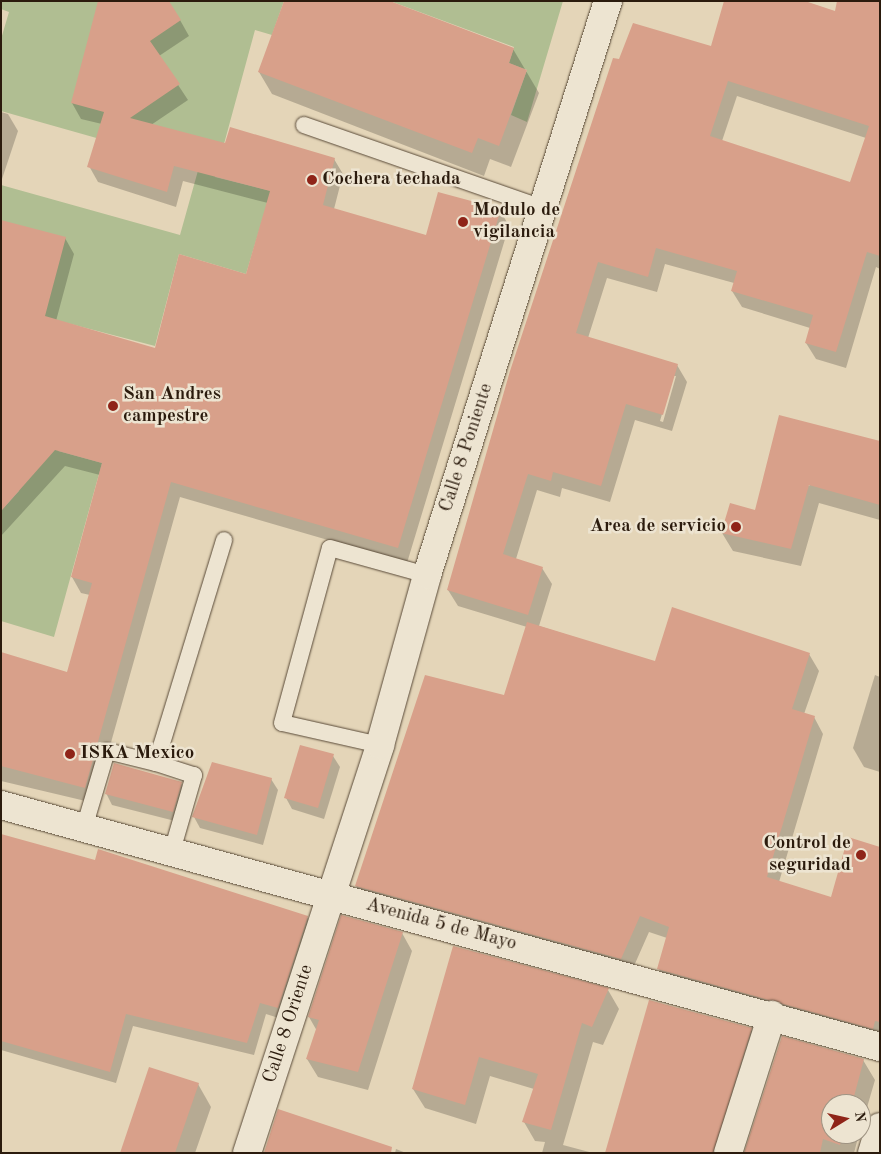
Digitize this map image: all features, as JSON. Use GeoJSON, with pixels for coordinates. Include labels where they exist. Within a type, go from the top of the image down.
{"type":"FeatureCollection","features":[{"type":"Feature","properties":{"kind":"street","name":"Calle 8 Poniente"},"geometry":{"type":"LineString","coordinates":[[331,896],[380,745],[426,575],[608,1]]}},
{"type":"Feature","properties":{"kind":"street","name":"Avenida 5 de Mayo"},"geometry":{"type":"LineString","coordinates":[[1,805],[772,1015],[880,1048]]}},
{"type":"Feature","properties":{"kind":"street","name":"Calle 8 Oriente"},"geometry":{"type":"LineString","coordinates":[[247,1153],[331,896]]}},
{"type":"Feature","properties":{"kind":"street"},"geometry":{"type":"LineString","coordinates":[[728,1153],[772,1015]]}},
{"type":"Feature","properties":{"kind":"street"},"geometry":{"type":"LineString","coordinates":[[872,1153],[880,1127]]}},
{"type":"Feature","properties":{"kind":"lane"},"geometry":{"type":"LineString","coordinates":[[304,125],[543,208]]}},
{"type":"Feature","properties":{"kind":"lane"},"geometry":{"type":"LineString","coordinates":[[156,763],[224,540]]}},
{"type":"Feature","properties":{"kind":"lane"},"geometry":{"type":"LineString","coordinates":[[380,745],[282,723],[330,548],[426,575]]}},
{"type":"Feature","properties":{"kind":"lane"},"geometry":{"type":"LineString","coordinates":[[84,828],[107,751],[156,763],[194,775],[172,851]]}},
{"type":"Feature","properties":{"kind":"green space"},"geometry":{"type":"Polygon","coordinates":[[[1,1],[284,1],[272,35],[255,30],[215,177],[271,191],[246,274],[179,254],[155,346],[63,322],[81,372],[58,451],[102,463],[54,637],[1,621],[1,511],[19,491],[32,444],[1,231],[1,185],[180,235],[199,167],[1,111],[1,39],[9,12],[1,9],[1,1]]]}},
{"type":"Feature","properties":{"kind":"green space"},"geometry":{"type":"Polygon","coordinates":[[[390,1],[563,1],[527,122],[511,115],[527,70],[509,63],[514,47],[390,1]]]}},
{"type":"Feature","properties":{"kind":"building"},"geometry":{"type":"Polygon","coordinates":[[[98,1],[169,1],[181,20],[150,41],[180,84],[130,118],[225,143],[230,127],[335,158],[323,205],[426,235],[438,192],[501,209],[398,548],[171,482],[85,788],[1,766],[1,652],[67,672],[92,583],[71,577],[102,463],[55,450],[1,511],[1,220],[66,237],[45,316],[155,348],[179,254],[246,274],[270,191],[174,166],[167,192],[87,167],[104,112],[71,103],[98,1]]]}},
{"type":"Feature","properties":{"kind":"building"},"geometry":{"type":"Polygon","coordinates":[[[284,1],[390,1],[514,48],[509,63],[527,70],[499,146],[478,138],[472,153],[258,72],[284,1]]]}},
{"type":"Feature","properties":{"kind":"building"},"geometry":{"type":"Polygon","coordinates":[[[724,1],[805,1],[835,11],[837,1],[880,1],[880,256],[867,252],[836,352],[805,343],[813,315],[731,291],[737,271],[656,248],[648,277],[598,262],[576,333],[678,364],[663,415],[626,404],[601,486],[553,472],[551,481],[528,474],[503,554],[543,567],[528,615],[447,590],[510,371],[613,58],[619,59],[633,23],[711,46],[724,1]],[[728,81],[710,136],[850,182],[869,126],[728,81]]]}},
{"type":"Feature","properties":{"kind":"building"},"geometry":{"type":"Polygon","coordinates":[[[779,415],[880,441],[880,505],[809,485],[791,549],[721,533],[730,503],[755,510],[779,415]]]}},
{"type":"Feature","properties":{"kind":"building"},"geometry":{"type":"Polygon","coordinates":[[[672,607],[810,653],[792,709],[815,716],[767,877],[831,897],[848,837],[880,847],[880,1022],[875,1021],[873,1029],[657,969],[669,927],[640,916],[621,959],[355,886],[425,675],[504,695],[527,622],[655,661],[672,607]]]}},
{"type":"Feature","properties":{"kind":"building"},"geometry":{"type":"Polygon","coordinates":[[[300,745],[334,754],[318,808],[284,798],[300,745]]]}},
{"type":"Feature","properties":{"kind":"building"},"geometry":{"type":"Polygon","coordinates":[[[212,762],[272,778],[257,835],[192,817],[212,762]]]}},
{"type":"Feature","properties":{"kind":"building"},"geometry":{"type":"Polygon","coordinates":[[[114,763],[182,782],[173,812],[105,794],[114,763]]]}},
{"type":"Feature","properties":{"kind":"building"},"geometry":{"type":"Polygon","coordinates":[[[1,834],[95,860],[98,849],[308,916],[278,1008],[260,1003],[247,1043],[126,1014],[110,1072],[1,1041],[1,834]]]}},
{"type":"Feature","properties":{"kind":"building"},"geometry":{"type":"Polygon","coordinates":[[[341,915],[403,932],[358,1072],[306,1059],[319,1020],[308,1017],[341,915]]]}},
{"type":"Feature","properties":{"kind":"building"},"geometry":{"type":"Polygon","coordinates":[[[453,946],[609,988],[592,1027],[582,1023],[551,1130],[522,1122],[538,1074],[479,1057],[465,1105],[412,1089],[453,946]]]}},
{"type":"Feature","properties":{"kind":"building"},"geometry":{"type":"Polygon","coordinates":[[[649,1000],[752,1028],[713,1153],[605,1153],[649,1000]]]}},
{"type":"Feature","properties":{"kind":"building"},"geometry":{"type":"Polygon","coordinates":[[[782,1036],[864,1059],[855,1094],[821,1094],[822,1144],[820,1153],[744,1153],[782,1036]]]}},
{"type":"Feature","properties":{"kind":"building"},"geometry":{"type":"Polygon","coordinates":[[[149,1067],[199,1083],[175,1153],[120,1153],[149,1067]]]}},
{"type":"Feature","properties":{"kind":"building"},"geometry":{"type":"Polygon","coordinates":[[[278,1109],[392,1147],[391,1153],[264,1153],[278,1109]]]}},
{"type":"Feature","properties":{"kind":"place","name":"Cochera techada"},"geometry":{"type":"Point","coordinates":[312,180]}},
{"type":"Feature","properties":{"kind":"place","name":"Modulo de vigilancia"},"geometry":{"type":"Point","coordinates":[463,222]}},
{"type":"Feature","properties":{"kind":"place","name":"San Andres campestre"},"geometry":{"type":"Point","coordinates":[113,406]}},
{"type":"Feature","properties":{"kind":"place","name":"Area de servicio"},"geometry":{"type":"Point","coordinates":[736,527]}},
{"type":"Feature","properties":{"kind":"place","name":"ISKA Mexico"},"geometry":{"type":"Point","coordinates":[70,754]}},
{"type":"Feature","properties":{"kind":"place","name":"Control de seguridad"},"geometry":{"type":"Point","coordinates":[861,855]}}]}
